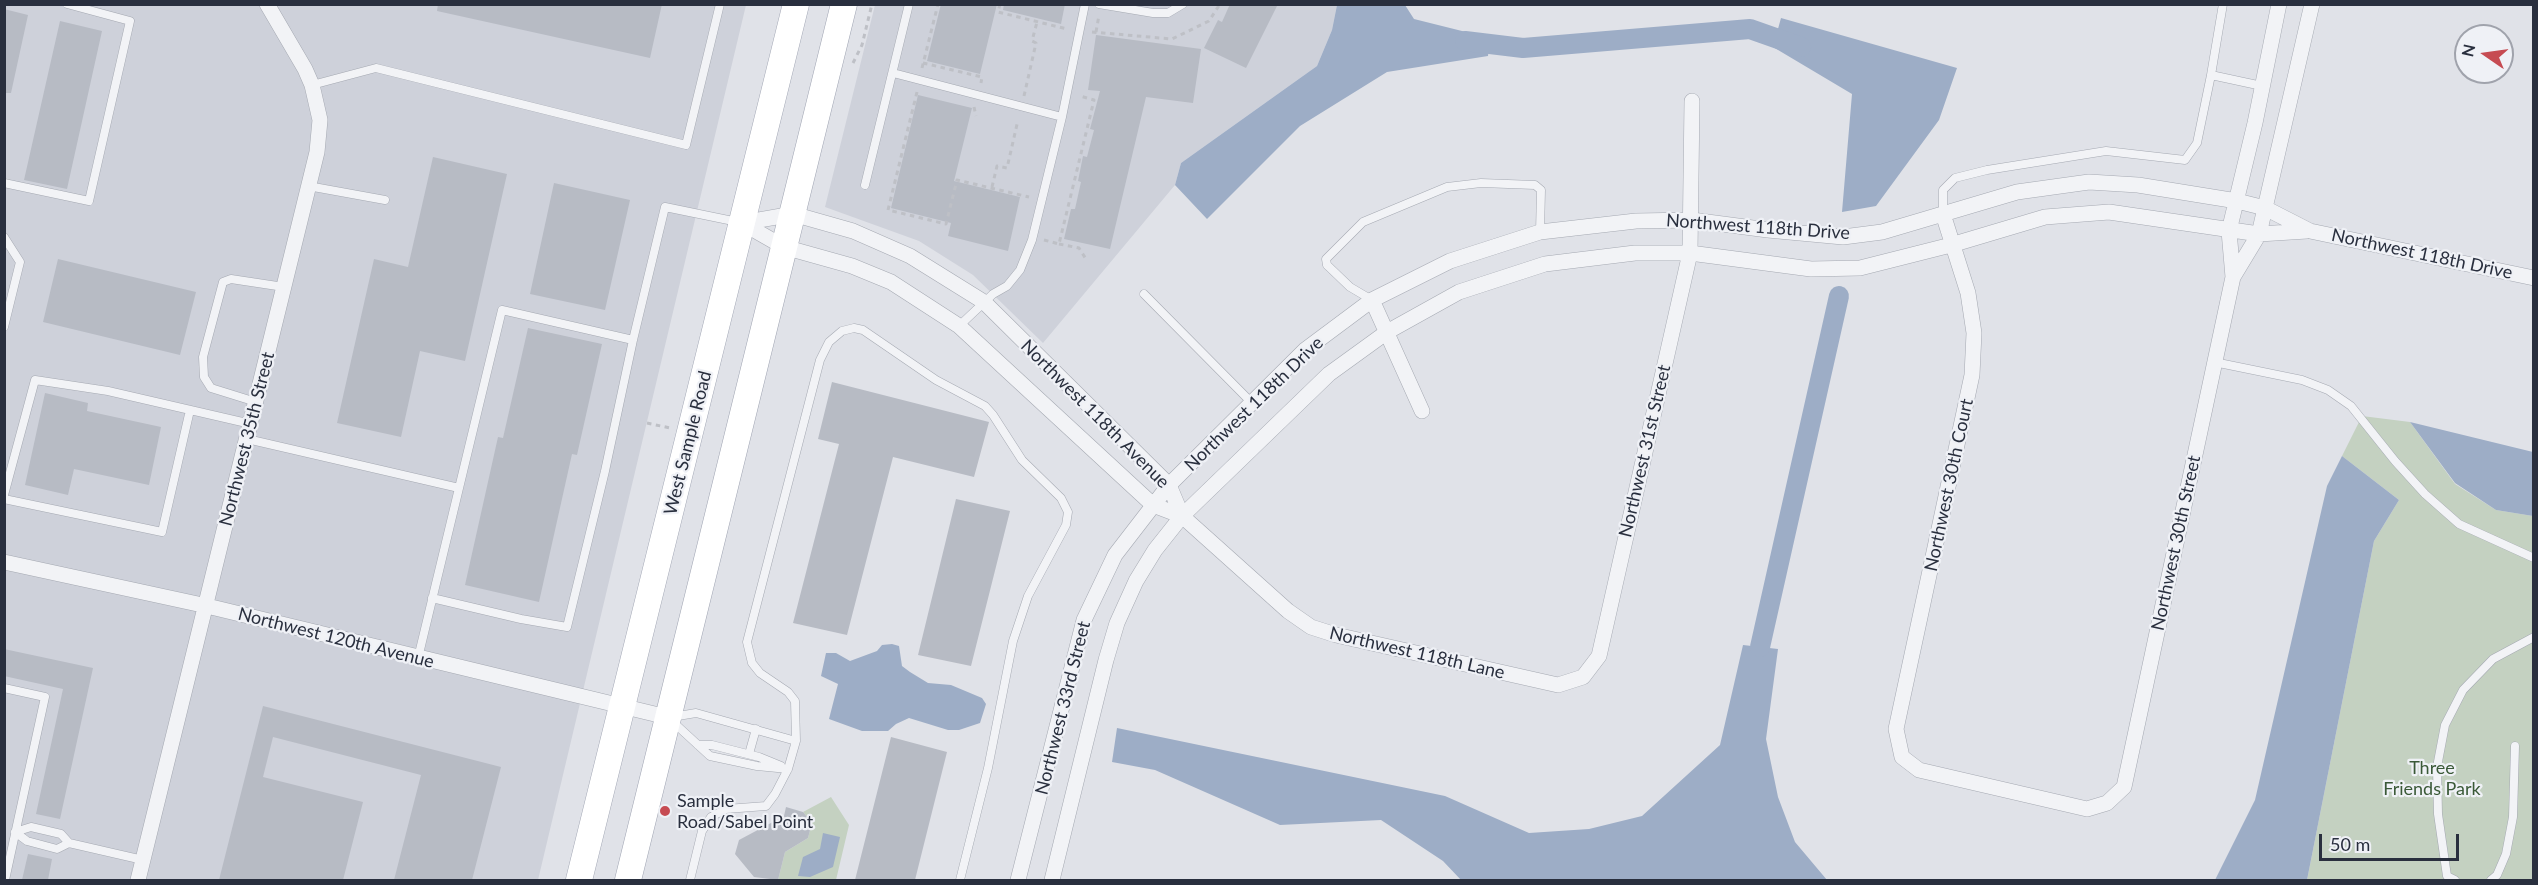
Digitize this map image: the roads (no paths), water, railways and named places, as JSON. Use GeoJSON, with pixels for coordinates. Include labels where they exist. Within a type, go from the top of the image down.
{"type":"FeatureCollection","features":[{"type":"Feature","properties":{"kind":"main road","name":"West Sample Road"},"geometry":{"type":"LineString","coordinates":[[579,880],[796,4]]}},
{"type":"Feature","properties":{"kind":"main road"},"geometry":{"type":"LineString","coordinates":[[628,880],[844,4]]}},
{"type":"Feature","properties":{"kind":"street","name":"Northwest 35th Street"},"geometry":{"type":"LineString","coordinates":[[138,880],[317,152],[320,120],[312,85],[267,4]]}},
{"type":"Feature","properties":{"kind":"street","name":"Northwest 30th Street"},"geometry":{"type":"LineString","coordinates":[[2107,803],[2124,787],[2233,277],[2229,231],[2279,4]]}},
{"type":"Feature","properties":{"kind":"street","name":"Northwest 30th Street"},"geometry":{"type":"LineString","coordinates":[[2233,277],[2259,234],[2312,4]]}},
{"type":"Feature","properties":{"kind":"street","name":"Northwest 31st Street"},"geometry":{"type":"LineString","coordinates":[[1583,677],[1599,656],[1690,253],[1692,101]]}},
{"type":"Feature","properties":{"kind":"street","name":"Northwest 118th Drive"},"geometry":{"type":"LineString","coordinates":[[1169,485],[1305,350],[1372,300],[1450,261],[1540,232],[1636,221],[1692,220],[1843,237],[1882,232],[2017,192],[2089,182],[2138,185],[2237,201],[2265,208],[2310,231]]}},
{"type":"Feature","properties":{"kind":"street","name":"Northwest 118th Drive"},"geometry":{"type":"LineString","coordinates":[[1182,516],[1329,374],[1387,333],[1459,292],[1545,264],[1635,253],[1690,253],[1810,269],[1860,268],[1951,245],[2045,217],[2109,212],[2259,234],[2310,231],[2533,276]]}},
{"type":"Feature","properties":{"kind":"street","name":"Northwest 118th Avenue"},"geometry":{"type":"LineString","coordinates":[[742,223],[793,214],[853,231],[910,256],[984,302],[1169,485],[1182,516]]}},
{"type":"Feature","properties":{"kind":"street","name":"Northwest 30th Court"},"geometry":{"type":"LineString","coordinates":[[1943,214],[1968,293],[1974,333],[1972,375],[1896,729],[1902,757],[1919,770],[2087,809],[2107,803]]}},
{"type":"Feature","properties":{"kind":"street","name":"Northwest 118th Avenue"},"geometry":{"type":"LineString","coordinates":[[742,223],[784,247],[852,266],[891,282],[959,326],[1153,505],[1182,516]]}},
{"type":"Feature","properties":{"kind":"street"},"geometry":{"type":"LineString","coordinates":[[1372,300],[1422,411]]}},
{"type":"Feature","properties":{"kind":"street","name":"Northwest 33rd Street"},"geometry":{"type":"LineString","coordinates":[[1018,880],[1084,620],[1115,555],[1169,485]]}},
{"type":"Feature","properties":{"kind":"street","name":"Northwest 118th Lane"},"geometry":{"type":"LineString","coordinates":[[1182,516],[1288,611],[1311,627],[1336,635],[1558,685],[1583,677]]}},
{"type":"Feature","properties":{"kind":"street","name":"Northwest 33rd Street"},"geometry":{"type":"LineString","coordinates":[[1052,880],[1117,623],[1136,581],[1150,558],[1182,516]]}},
{"type":"Feature","properties":{"kind":"street","name":"Northwest 120th Avenue"},"geometry":{"type":"LineString","coordinates":[[4,562],[207,606],[667,717]]}},
{"type":"Feature","properties":{"kind":"lane"},"geometry":{"type":"LineString","coordinates":[[4,183],[89,201],[130,21],[67,4]]}},
{"type":"Feature","properties":{"kind":"lane"},"geometry":{"type":"LineString","coordinates":[[312,85],[376,68],[686,145],[720,4]]}},
{"type":"Feature","properties":{"kind":"lane"},"geometry":{"type":"LineString","coordinates":[[865,185],[909,4]]}},
{"type":"Feature","properties":{"kind":"lane"},"geometry":{"type":"LineString","coordinates":[[959,326],[984,302],[1007,286],[1020,270],[1032,237],[1062,117],[1085,4]]}},
{"type":"Feature","properties":{"kind":"lane"},"geometry":{"type":"LineString","coordinates":[[1099,4],[1153,14],[1168,13],[1183,4]]}},
{"type":"Feature","properties":{"kind":"lane"},"geometry":{"type":"LineString","coordinates":[[1943,214],[1942,190],[1955,178],[1987,170],[2106,151],[2185,160],[2197,142],[2223,4]]}},
{"type":"Feature","properties":{"kind":"lane"},"geometry":{"type":"LineString","coordinates":[[893,73],[1062,117]]}},
{"type":"Feature","properties":{"kind":"lane"},"geometry":{"type":"LineString","coordinates":[[2211,75],[2262,86]]}},
{"type":"Feature","properties":{"kind":"lane"},"geometry":{"type":"LineString","coordinates":[[1372,300],[1350,287],[1327,265],[1326,259],[1363,222],[1447,187],[1481,183],[1535,184],[1541,190],[1540,232]]}},
{"type":"Feature","properties":{"kind":"lane"},"geometry":{"type":"LineString","coordinates":[[308,186],[385,200]]}},
{"type":"Feature","properties":{"kind":"lane"},"geometry":{"type":"LineString","coordinates":[[432,598],[521,619],[567,627],[665,207],[742,223]]}},
{"type":"Feature","properties":{"kind":"lane"},"geometry":{"type":"LineString","coordinates":[[4,237],[20,262],[4,327]]}},
{"type":"Feature","properties":{"kind":"lane"},"geometry":{"type":"LineString","coordinates":[[256,402],[211,388],[204,377],[203,357],[223,282],[231,279],[284,287]]}},
{"type":"Feature","properties":{"kind":"lane"},"geometry":{"type":"LineString","coordinates":[[1144,294],[1252,403]]}},
{"type":"Feature","properties":{"kind":"lane"},"geometry":{"type":"LineString","coordinates":[[418,658],[502,310],[633,340]]}},
{"type":"Feature","properties":{"kind":"lane"},"geometry":{"type":"LineString","coordinates":[[690,880],[702,831],[711,817],[726,809],[766,806],[788,769],[796,741],[795,701],[788,692],[760,674],[752,663],[747,642],[820,360],[829,342],[842,331],[854,328],[863,330],[936,380],[985,406],[1022,460],[1061,498],[1068,512],[1066,525],[1028,596],[1013,641],[988,768],[960,880]]}},
{"type":"Feature","properties":{"kind":"lane"},"geometry":{"type":"LineString","coordinates":[[2214,362],[2302,380],[2328,390],[2352,406],[2395,461],[2425,494],[2459,524],[2534,558]]}},
{"type":"Feature","properties":{"kind":"lane"},"geometry":{"type":"LineString","coordinates":[[190,410],[162,532],[4,497],[35,380],[108,391],[190,410],[249,432],[459,488]]}},
{"type":"Feature","properties":{"kind":"lane"},"geometry":{"type":"LineString","coordinates":[[2455,880],[2447,876],[2438,814],[2437,767],[2445,725],[2463,690],[2493,658],[2534,637]]}},
{"type":"Feature","properties":{"kind":"lane"},"geometry":{"type":"LineString","coordinates":[[4,688],[45,697],[4,880]]}},
{"type":"Feature","properties":{"kind":"lane"},"geometry":{"type":"LineString","coordinates":[[667,717],[696,713],[796,741]]}},
{"type":"Feature","properties":{"kind":"lane"},"geometry":{"type":"LineString","coordinates":[[667,717],[710,756],[757,766],[788,769]]}},
{"type":"Feature","properties":{"kind":"lane"},"geometry":{"type":"LineString","coordinates":[[749,754],[756,729]]}},
{"type":"Feature","properties":{"kind":"lane"},"geometry":{"type":"LineString","coordinates":[[698,745],[712,745],[749,754],[788,769]]}},
{"type":"Feature","properties":{"kind":"lane"},"geometry":{"type":"LineString","coordinates":[[2491,880],[2497,875],[2506,854],[2511,826],[2515,746]]}},
{"type":"Feature","properties":{"kind":"lane"},"geometry":{"type":"LineString","coordinates":[[15,832],[31,827],[61,834],[69,843],[143,861]]}},
{"type":"Feature","properties":{"kind":"lane"},"geometry":{"type":"LineString","coordinates":[[15,832],[27,841],[57,849],[69,843]]}},
{"type":"Feature","properties":{"kind":"water"},"geometry":{"type":"Polygon","coordinates":[[[1337,5],[1405,5],[1414,19],[1490,38],[1488,56],[1387,72],[1300,126],[1207,219],[1175,185],[1181,163],[1317,66],[1332,30],[1337,5]]]}},
{"type":"Feature","properties":{"kind":"water"},"geometry":{"type":"Polygon","coordinates":[[[1781,18],[1957,68],[1939,120],[1876,206],[1842,212],[1852,94],[1773,47],[1781,18]]]}},
{"type":"Feature","properties":{"kind":"water"},"geometry":{"type":"Polygon","coordinates":[[[2410,422],[2533,452],[2533,516],[2496,510],[2455,483],[2410,422]]]}},
{"type":"Feature","properties":{"kind":"water"},"geometry":{"type":"Polygon","coordinates":[[[2342,456],[2399,500],[2374,541],[2307,880],[2215,880],[2255,800],[2327,486],[2342,456]]]}},
{"type":"Feature","properties":{"kind":"water"},"geometry":{"type":"Polygon","coordinates":[[[882,645],[899,646],[902,666],[928,683],[951,685],[982,698],[986,704],[980,723],[959,730],[948,730],[909,718],[888,731],[862,731],[829,719],[838,684],[821,676],[826,653],[836,653],[850,661],[877,651],[882,645]]]}},
{"type":"Feature","properties":{"kind":"water"},"geometry":{"type":"Polygon","coordinates":[[[1743,645],[1778,649],[1766,739],[1778,797],[1795,842],[1827,880],[1461,880],[1443,861],[1381,820],[1280,825],[1155,770],[1112,762],[1117,728],[1445,796],[1529,833],[1589,829],[1642,816],[1720,745],[1743,645]]]}},
{"type":"Feature","properties":{"kind":"water"},"geometry":{"type":"Polygon","coordinates":[[[823,833],[840,837],[833,867],[810,877],[798,876],[803,857],[820,849],[823,833]]]}},
{"type":"Feature","properties":{"kind":"waterway"},"geometry":{"type":"LineString","coordinates":[[1465,41],[1523,48],[1750,29],[1801,47]]}},
{"type":"Feature","properties":{"kind":"waterway"},"geometry":{"type":"LineString","coordinates":[[1760,647],[1839,296]]}},
{"type":"Feature","properties":{"kind":"place","name":"Sample Road/Sabel Point"},"geometry":{"type":"Point","coordinates":[665,811]}},
{"type":"Feature","properties":{"kind":"park label","name":"Three Friends Park"},"geometry":{"type":"Point","coordinates":[2432,778]}}]}
